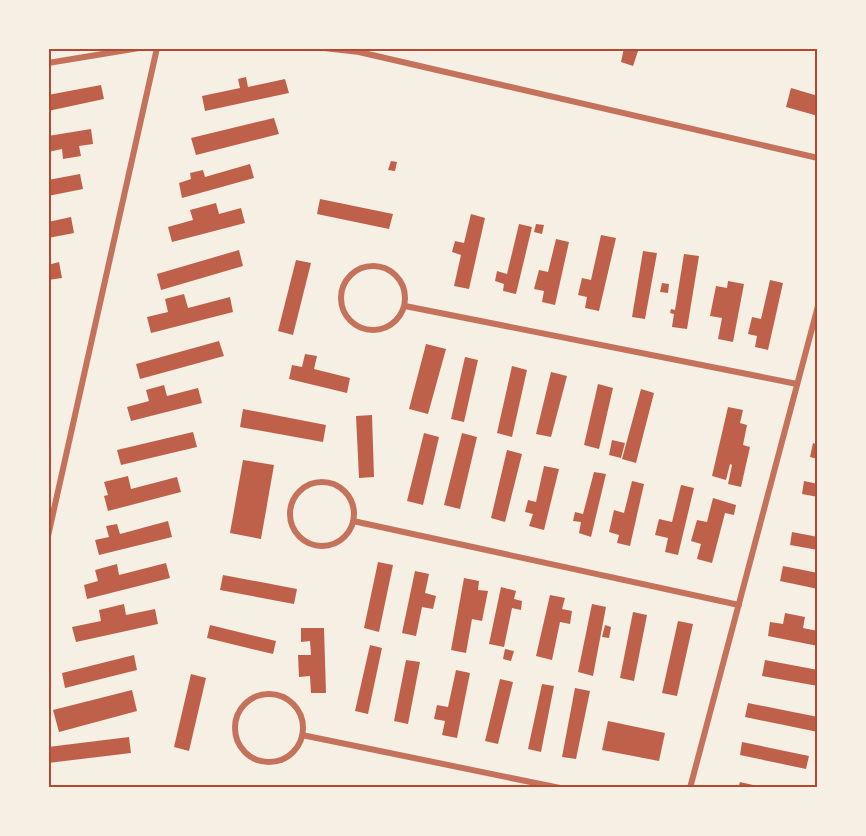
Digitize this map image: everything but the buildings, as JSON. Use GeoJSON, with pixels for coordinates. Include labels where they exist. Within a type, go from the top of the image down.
{"type":"FeatureCollection","features":[{"type":"Feature","properties":{"kind":"street"},"geometry":{"type":"LineString","coordinates":[[48,63],[139,48]]}},
{"type":"Feature","properties":{"kind":"street"},"geometry":{"type":"LineString","coordinates":[[48,536],[157,48]]}},
{"type":"Feature","properties":{"kind":"street"},"geometry":{"type":"LineString","coordinates":[[324,48],[359,52],[818,158]]}},
{"type":"Feature","properties":{"kind":"street"},"geometry":{"type":"LineString","coordinates":[[366,266],[387,268],[397,275],[403,284],[406,295],[405,306],[401,315],[386,328],[366,330],[357,326],[344,311],[341,300],[342,288],[355,271],[366,266]]}},
{"type":"Feature","properties":{"kind":"street"},"geometry":{"type":"LineString","coordinates":[[405,306],[797,384]]}},
{"type":"Feature","properties":{"kind":"street"},"geometry":{"type":"LineString","coordinates":[[690,788],[818,306]]}},
{"type":"Feature","properties":{"kind":"street"},"geometry":{"type":"LineString","coordinates":[[326,481],[336,484],[351,500],[354,510],[353,521],[342,539],[333,544],[312,545],[295,532],[290,523],[291,501],[305,485],[326,481]]}},
{"type":"Feature","properties":{"kind":"street"},"geometry":{"type":"LineString","coordinates":[[353,521],[739,605]]}},
{"type":"Feature","properties":{"kind":"street"},"geometry":{"type":"LineString","coordinates":[[259,695],[282,696],[292,702],[299,711],[303,723],[302,735],[299,744],[284,759],[263,762],[253,758],[239,743],[235,732],[236,720],[240,709],[248,700],[259,695]]}},
{"type":"Feature","properties":{"kind":"street"},"geometry":{"type":"LineString","coordinates":[[302,735],[560,788]]}}]}
